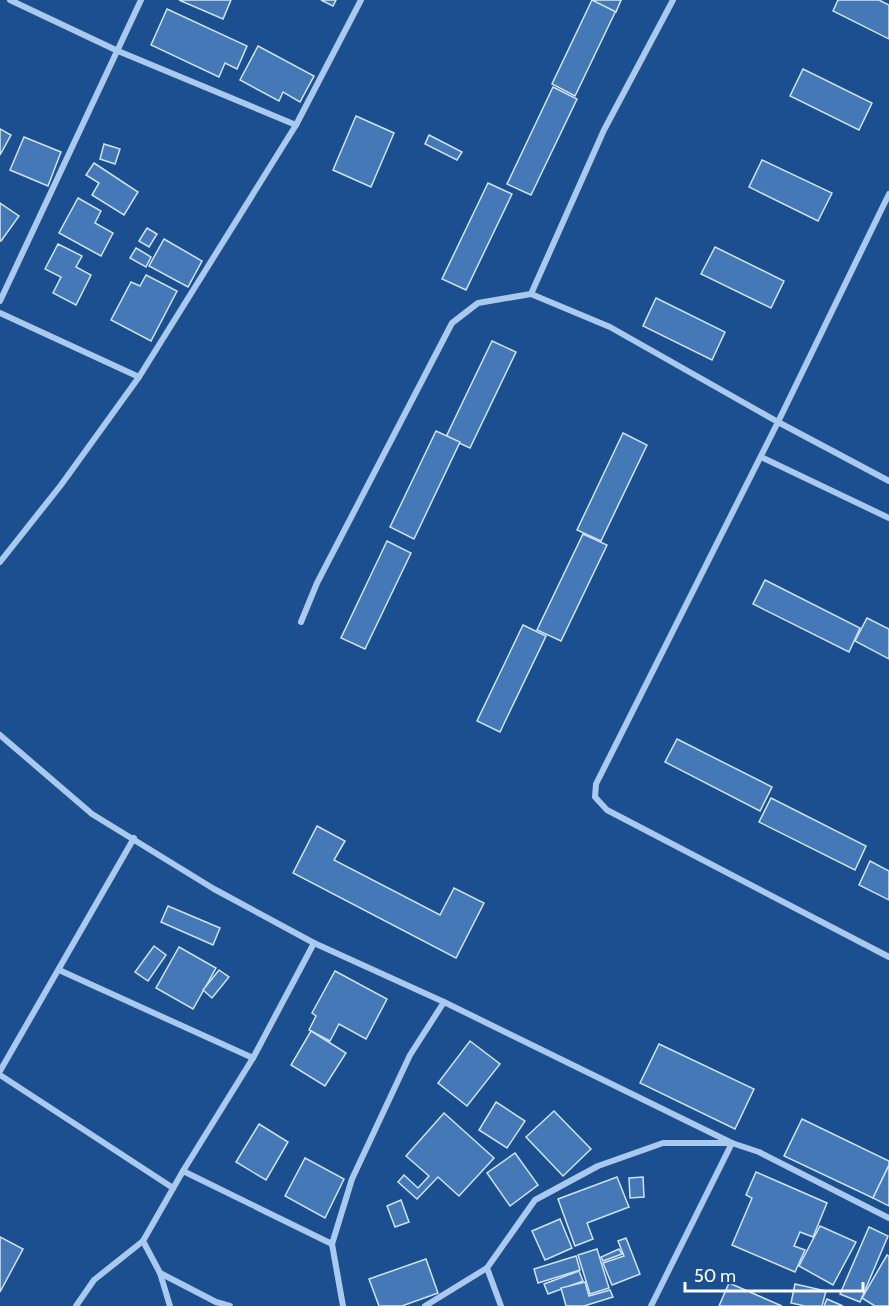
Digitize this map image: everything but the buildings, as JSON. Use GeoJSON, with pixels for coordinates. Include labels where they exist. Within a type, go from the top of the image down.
{"type":"FeatureCollection","features":[{"type":"Feature","properties":{"kind":"street"},"geometry":{"type":"LineString","coordinates":[[10,0],[118,51],[296,125]]}},
{"type":"Feature","properties":{"kind":"street"},"geometry":{"type":"LineString","coordinates":[[0,301],[141,0]]}},
{"type":"Feature","properties":{"kind":"street"},"geometry":{"type":"LineString","coordinates":[[0,562],[61,485],[139,377],[296,125],[361,0]]}},
{"type":"Feature","properties":{"kind":"street"},"geometry":{"type":"LineString","coordinates":[[531,294],[604,130],[673,0]]}},
{"type":"Feature","properties":{"kind":"street"},"geometry":{"type":"LineString","coordinates":[[889,194],[778,422],[596,784],[595,797],[607,810],[889,957]]}},
{"type":"Feature","properties":{"kind":"street"},"geometry":{"type":"LineString","coordinates":[[301,622],[317,583],[452,323],[478,303],[531,294],[610,327],[778,422],[889,481]]}},
{"type":"Feature","properties":{"kind":"street"},"geometry":{"type":"LineString","coordinates":[[0,313],[139,377]]}},
{"type":"Feature","properties":{"kind":"street"},"geometry":{"type":"LineString","coordinates":[[760,457],[889,518]]}},
{"type":"Feature","properties":{"kind":"street"},"geometry":{"type":"LineString","coordinates":[[0,735],[92,814],[214,889],[314,943],[444,1002],[732,1143],[759,1152],[889,1218]]}},
{"type":"Feature","properties":{"kind":"street"},"geometry":{"type":"LineString","coordinates":[[134,838],[0,1073],[173,1188]]}},
{"type":"Feature","properties":{"kind":"street"},"geometry":{"type":"LineString","coordinates":[[76,1306],[94,1280],[144,1241],[183,1171],[253,1058],[314,943]]}},
{"type":"Feature","properties":{"kind":"street"},"geometry":{"type":"LineString","coordinates":[[59,970],[253,1058]]}},
{"type":"Feature","properties":{"kind":"street"},"geometry":{"type":"LineString","coordinates":[[343,1306],[332,1244],[352,1179],[410,1055],[444,1002]]}},
{"type":"Feature","properties":{"kind":"street"},"geometry":{"type":"LineString","coordinates":[[425,1306],[487,1268],[534,1200],[598,1166],[663,1143],[732,1143]]}},
{"type":"Feature","properties":{"kind":"street"},"geometry":{"type":"LineString","coordinates":[[651,1306],[732,1143]]}},
{"type":"Feature","properties":{"kind":"street"},"geometry":{"type":"LineString","coordinates":[[183,1171],[332,1244]]}},
{"type":"Feature","properties":{"kind":"street"},"geometry":{"type":"LineString","coordinates":[[144,1241],[160,1273],[170,1306]]}},
{"type":"Feature","properties":{"kind":"street"},"geometry":{"type":"LineString","coordinates":[[487,1268],[501,1306]]}},
{"type":"Feature","properties":{"kind":"street"},"geometry":{"type":"LineString","coordinates":[[160,1273],[216,1302],[230,1306]]}}]}
